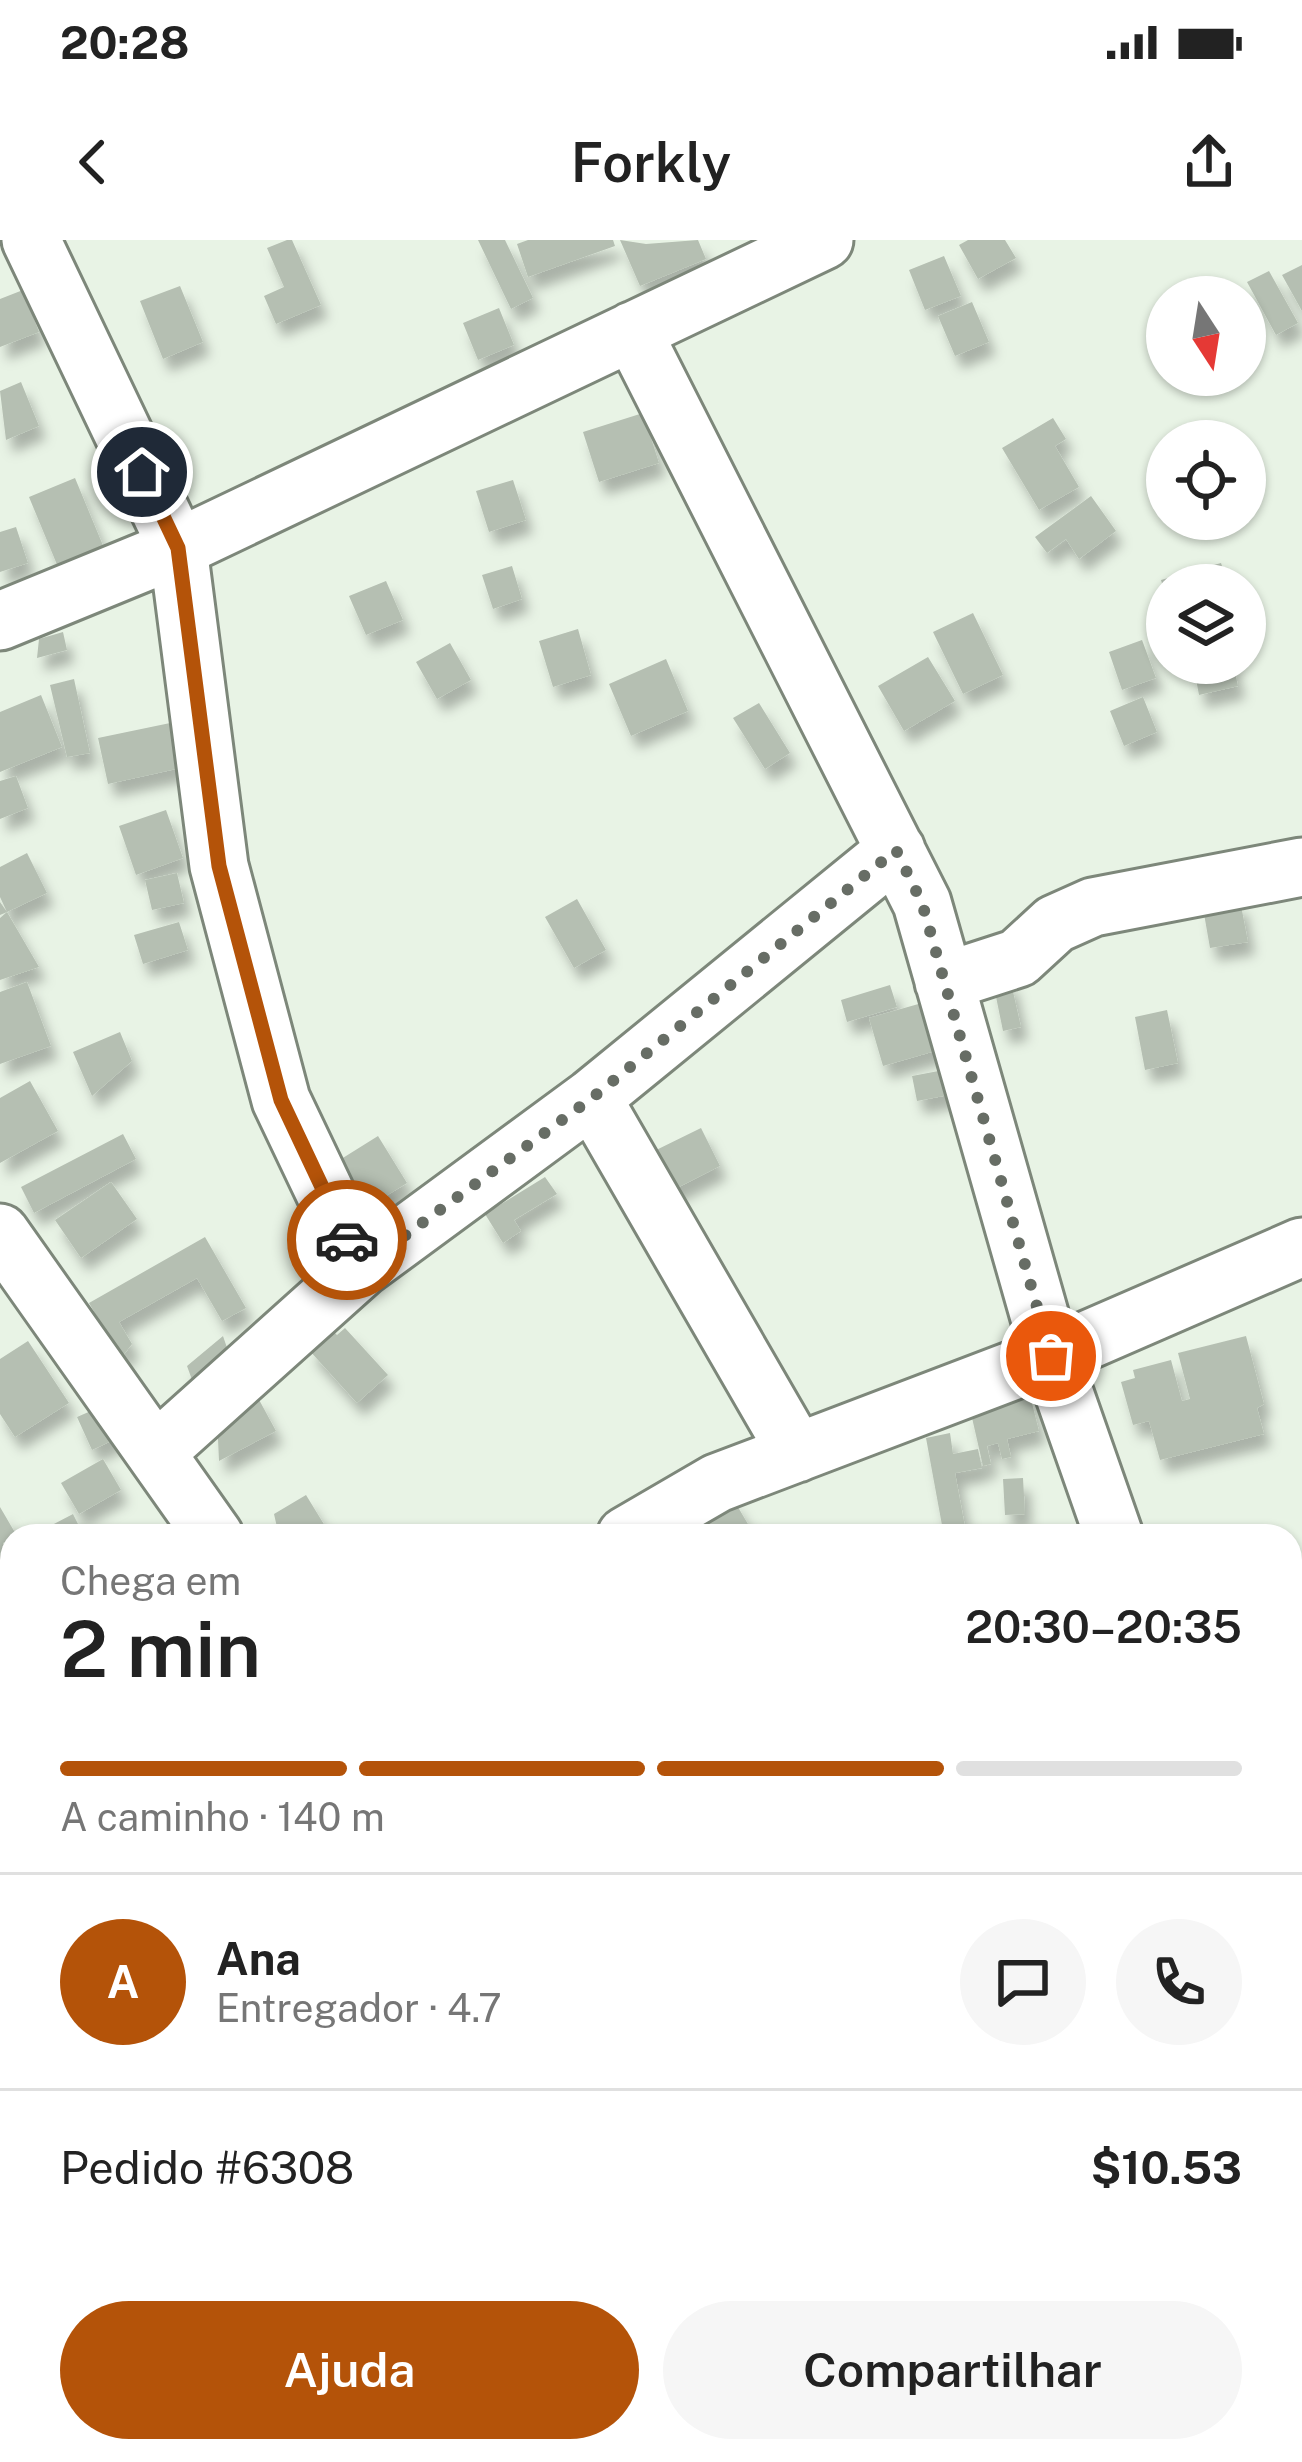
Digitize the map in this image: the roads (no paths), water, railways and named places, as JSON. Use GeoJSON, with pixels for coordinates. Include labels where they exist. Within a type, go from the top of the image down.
{"type":"FeatureCollection","features":[{"type":"Feature","properties":{"kind":"street"},"geometry":{"type":"LineString","coordinates":[[0,621],[178,548],[824,240]]}},
{"type":"Feature","properties":{"kind":"street"},"geometry":{"type":"LineString","coordinates":[[30,249],[178,548],[219,866],[281,1100],[361,1268]]}},
{"type":"Feature","properties":{"kind":"street"},"geometry":{"type":"LineString","coordinates":[[632,332],[922,903],[1051,1356],[1110,1524]]}},
{"type":"Feature","properties":{"kind":"street"},"geometry":{"type":"LineString","coordinates":[[156,1451],[361,1268],[592,1098],[896,850]]}},
{"type":"Feature","properties":{"kind":"street"},"geometry":{"type":"LineString","coordinates":[[944,982],[1018,958],[1055,924],[1093,907],[1302,866]]}},
{"type":"Feature","properties":{"kind":"street"},"geometry":{"type":"LineString","coordinates":[[592,1098],[797,1453]]}},
{"type":"Feature","properties":{"kind":"street"},"geometry":{"type":"LineString","coordinates":[[0,1233],[206,1524]]}},
{"type":"Feature","properties":{"kind":"street"},"geometry":{"type":"LineString","coordinates":[[647,1524],[718,1483],[1051,1356],[1302,1247]]}}]}
